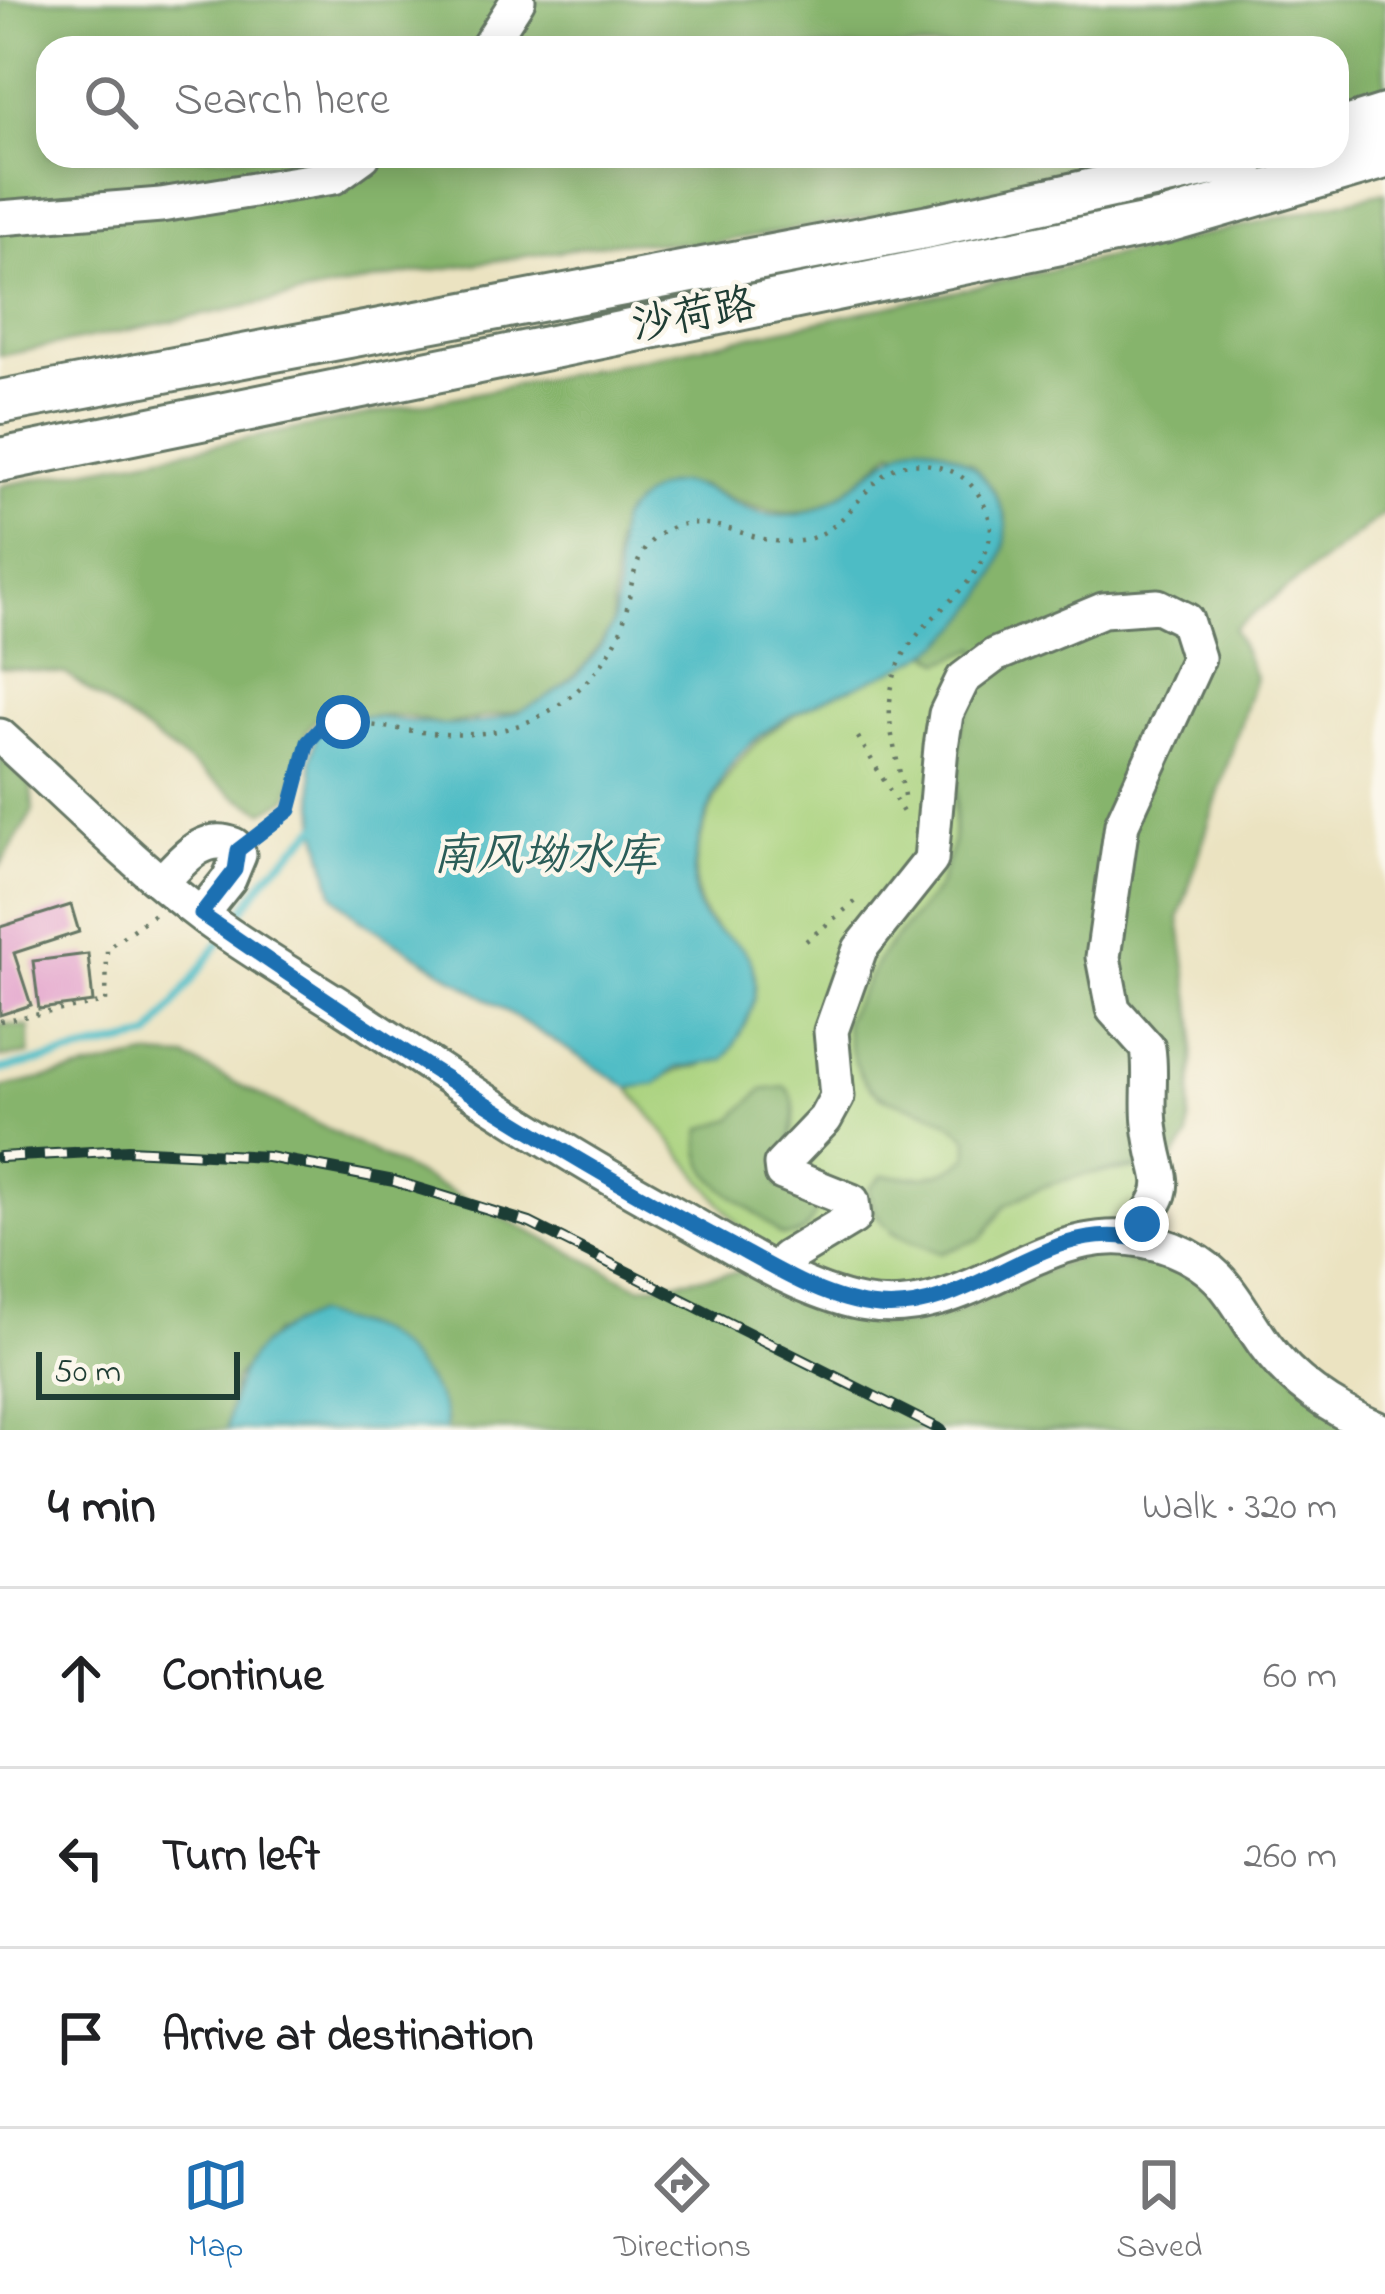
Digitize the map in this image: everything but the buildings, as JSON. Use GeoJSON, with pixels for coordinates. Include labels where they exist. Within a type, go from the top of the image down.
{"type":"FeatureCollection","features":[{"type":"Feature","properties":{"kind":"main road"},"geometry":{"type":"LineString","coordinates":[[1349,127],[1385,116]]}},
{"type":"Feature","properties":{"kind":"main road","name":"沙荷路"},"geometry":{"type":"LineString","coordinates":[[1349,167],[1385,157]]}},
{"type":"Feature","properties":{"kind":"main road","name":"沙荷路"},"geometry":{"type":"LineString","coordinates":[[0,402],[930,226],[1193,168]]}},
{"type":"Feature","properties":{"kind":"main road","name":"沙荷路"},"geometry":{"type":"LineString","coordinates":[[0,460],[1162,222],[1347,168]]}},
{"type":"Feature","properties":{"kind":"street"},"geometry":{"type":"LineString","coordinates":[[495,36],[518,0]]}},
{"type":"Feature","properties":{"kind":"street"},"geometry":{"type":"LineString","coordinates":[[0,218],[161,205],[334,177],[346,168]]}},
{"type":"Feature","properties":{"kind":"street"},"geometry":{"type":"LineString","coordinates":[[780,1270],[786,1258],[854,1217],[852,1202],[793,1180],[782,1173],[782,1165],[825,1119],[836,1097],[831,1031],[860,949],[932,860],[940,747],[955,693],[977,665],[995,655],[1103,610],[1133,604],[1158,606],[1186,620],[1198,658],[1122,824],[1103,957],[1113,1010],[1148,1048],[1150,1123],[1164,1175],[1159,1199],[1131,1238]]}},
{"type":"Feature","properties":{"kind":"street"},"geometry":{"type":"LineString","coordinates":[[0,736],[190,904],[261,953],[485,1102],[640,1196],[780,1270],[856,1302],[912,1306],[972,1286],[1065,1242],[1131,1238],[1198,1262],[1233,1289],[1263,1343],[1290,1375],[1321,1400],[1380,1430]]}},
{"type":"Feature","properties":{"kind":"street"},"geometry":{"type":"LineString","coordinates":[[209,842],[227,842],[238,850],[235,870],[190,904],[209,842]]}},
{"type":"Feature","properties":{"kind":"path"},"geometry":{"type":"LineString","coordinates":[[238,850],[290,810],[308,742],[327,721],[458,737],[526,723],[569,696],[610,652],[635,571],[653,539],[678,525],[706,522],[775,543],[808,540],[831,530],[883,473],[912,463],[943,468],[968,482],[991,525],[982,569],[922,624],[904,648],[894,678],[892,736],[907,819],[858,736]]}},
{"type":"Feature","properties":{"kind":"path"},"geometry":{"type":"LineString","coordinates":[[806,940],[872,887]]}},
{"type":"Feature","properties":{"kind":"path"},"geometry":{"type":"LineString","coordinates":[[0,1021],[106,1002],[107,948],[190,904]]}},
{"type":"Feature","properties":{"kind":"green space"},"geometry":{"type":"Polygon","coordinates":[[[0,0],[1385,0],[1385,103],[1349,114],[1349,36],[36,36],[36,168],[1103,168],[886,214],[706,244],[618,242],[401,275],[0,356],[0,0]]]}},
{"type":"Feature","properties":{"kind":"green space"},"geometry":{"type":"Polygon","coordinates":[[[1385,192],[1385,513],[1234,629],[1255,677],[1179,918],[1195,1030],[1188,1138],[1170,1163],[1086,1174],[1040,1187],[1005,1206],[982,1238],[942,1253],[904,1238],[884,1223],[876,1214],[869,1188],[883,1175],[918,1177],[948,1170],[968,1157],[968,1138],[927,1111],[876,1092],[863,1079],[845,1021],[881,955],[938,888],[953,846],[961,726],[983,682],[977,648],[942,662],[930,653],[977,601],[1006,518],[993,489],[970,462],[892,451],[842,494],[802,512],[759,508],[699,485],[615,542],[612,626],[587,663],[552,696],[525,710],[444,725],[406,716],[319,716],[307,730],[288,799],[264,811],[235,796],[66,674],[0,667],[0,486],[694,348],[1385,192]]]}},
{"type":"Feature","properties":{"kind":"green space"},"geometry":{"type":"Polygon","coordinates":[[[977,648],[999,657],[955,757],[953,846],[938,888],[881,955],[878,1096],[949,1119],[968,1138],[968,1157],[928,1176],[883,1175],[891,1233],[942,1253],[982,1238],[1005,1206],[1040,1187],[1086,1174],[1142,1169],[1147,1188],[1134,1208],[1107,1223],[916,1293],[826,1283],[755,1246],[629,1088],[701,1066],[743,949],[708,920],[695,883],[698,851],[711,808],[730,773],[755,745],[817,703],[930,653],[934,658],[977,648]]]}},
{"type":"Feature","properties":{"kind":"green space"},"geometry":{"type":"Polygon","coordinates":[[[0,756],[31,786],[33,811],[0,866],[0,756]]]}},
{"type":"Feature","properties":{"kind":"green space"},"geometry":{"type":"Polygon","coordinates":[[[0,1024],[29,1027],[29,1054],[0,1058],[0,1024]]]}},
{"type":"Feature","properties":{"kind":"green space"},"geometry":{"type":"Polygon","coordinates":[[[147,1056],[186,1058],[640,1287],[744,1271],[828,1311],[897,1324],[954,1313],[1079,1258],[1112,1253],[1147,1256],[1185,1271],[1231,1303],[1350,1430],[445,1430],[447,1421],[274,1332],[234,1380],[227,1430],[0,1430],[0,1088],[147,1056]]]}},
{"type":"Feature","properties":{"kind":"green space"},"geometry":{"type":"Polygon","coordinates":[[[785,1087],[794,1119],[777,1183],[812,1203],[816,1213],[793,1236],[780,1235],[725,1190],[704,1164],[700,1148],[702,1129],[732,1119],[762,1090],[785,1087]]]}},
{"type":"Feature","properties":{"kind":"water","name":"南风坳水库"},"geometry":{"type":"Polygon","coordinates":[[[921,443],[960,458],[988,484],[1002,509],[1004,548],[987,590],[942,643],[901,667],[784,719],[737,758],[720,783],[697,848],[696,900],[706,921],[744,950],[755,977],[752,1007],[724,1060],[676,1068],[656,1084],[629,1088],[359,919],[333,894],[317,827],[311,760],[316,734],[334,717],[468,724],[493,720],[541,701],[581,670],[610,629],[620,520],[644,496],[666,485],[686,484],[768,515],[794,515],[829,503],[888,459],[921,443]]]}},
{"type":"Feature","properties":{"kind":"water"},"geometry":{"type":"Polygon","coordinates":[[[314,1314],[371,1330],[400,1350],[441,1404],[445,1430],[227,1430],[236,1388],[251,1357],[276,1334],[314,1314]]]}},
{"type":"Feature","properties":{"kind":"waterway"},"geometry":{"type":"LineString","coordinates":[[232,925],[267,876],[317,827]]}},
{"type":"Feature","properties":{"kind":"waterway"},"geometry":{"type":"LineString","coordinates":[[0,1070],[150,1037],[220,942]]}},
{"type":"Feature","properties":{"kind":"railway"},"geometry":{"type":"LineString","coordinates":[[0,1157],[128,1150],[268,1157],[394,1181],[530,1223],[941,1430]]}},
{"type":"Feature","properties":{"kind":"route"},"geometry":{"type":"LineString","coordinates":[[343,722],[327,721],[308,742],[296,801],[238,850],[235,870],[201,914],[485,1102],[640,1196],[780,1270],[856,1302],[912,1306],[938,1300],[1065,1242],[1131,1238],[1142,1224]]}}]}
